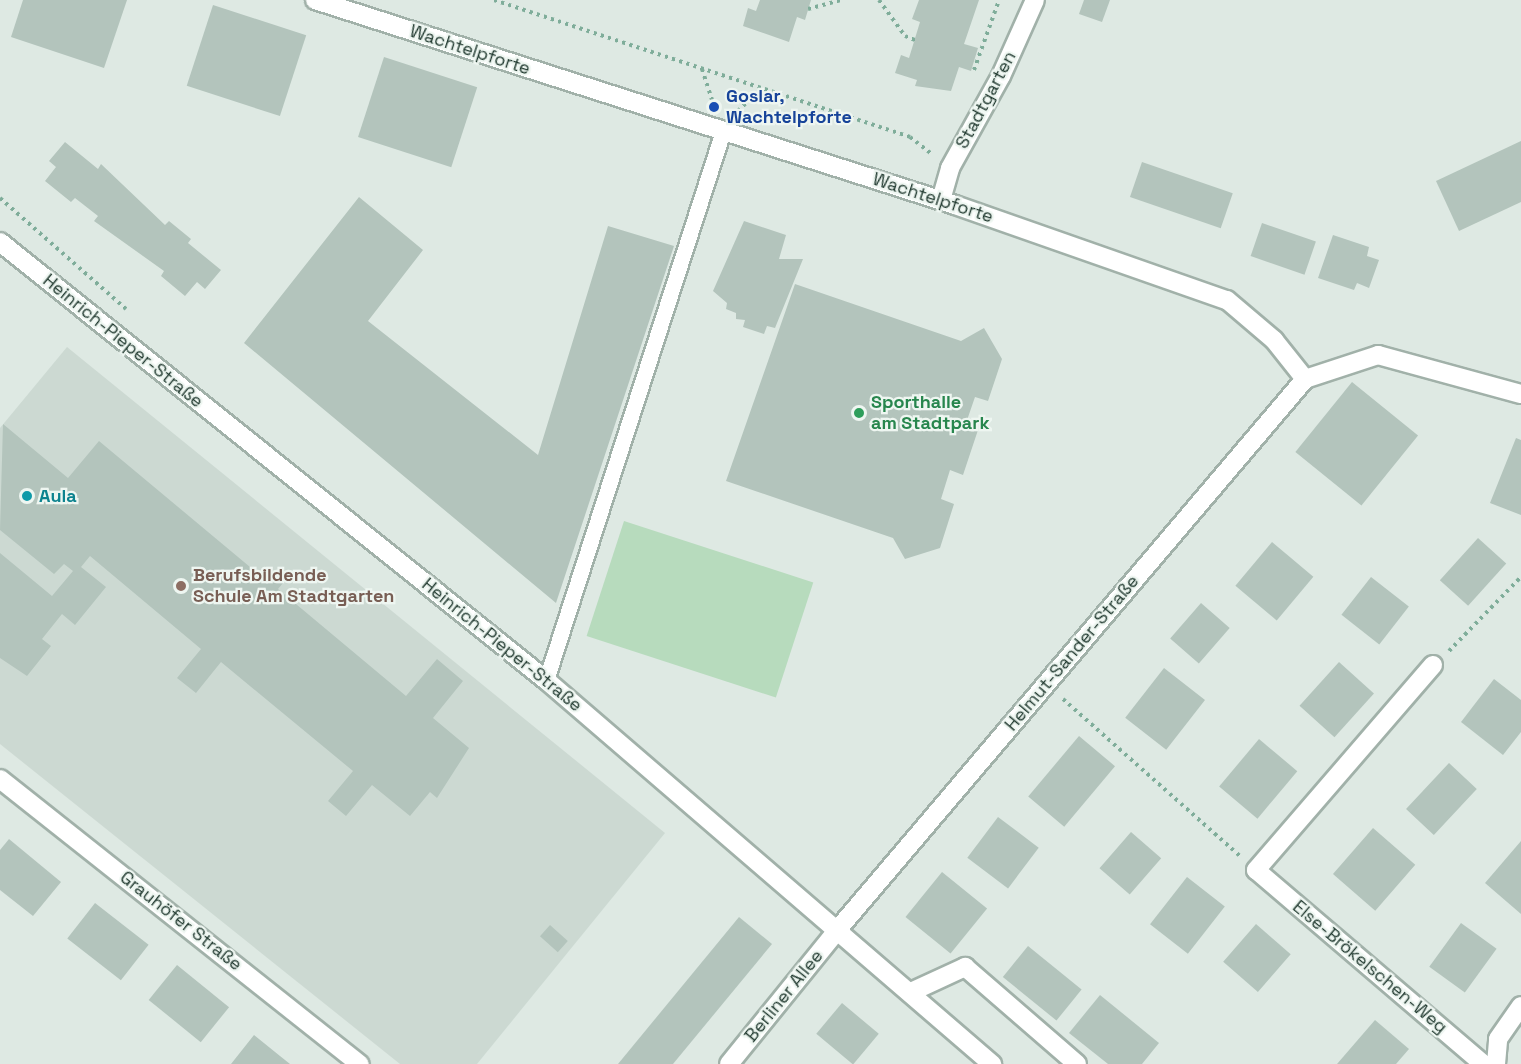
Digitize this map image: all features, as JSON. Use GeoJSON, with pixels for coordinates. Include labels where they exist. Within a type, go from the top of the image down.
{"type":"FeatureCollection","features":[{"type":"Feature","properties":{"kind":"street","name":"Wachtelpforte"},"geometry":{"type":"LineString","coordinates":[[315,0],[941,200],[1227,300],[1274,340],[1305,379]]}},
{"type":"Feature","properties":{"kind":"street","name":"Stadtgarten"},"geometry":{"type":"LineString","coordinates":[[941,200],[950,168],[1001,76],[1035,0]]}},
{"type":"Feature","properties":{"kind":"street","name":"Heinrich-Pieper-Straße"},"geometry":{"type":"LineString","coordinates":[[0,242],[546,680],[839,928],[992,1064]]}},
{"type":"Feature","properties":{"kind":"street"},"geometry":{"type":"LineString","coordinates":[[1305,379],[1378,355],[1521,394]]}},
{"type":"Feature","properties":{"kind":"street","name":"Helmut-Sander-Straße"},"geometry":{"type":"LineString","coordinates":[[839,928],[1305,379]]}},
{"type":"Feature","properties":{"kind":"street"},"geometry":{"type":"LineString","coordinates":[[1256,870],[1433,665]]}},
{"type":"Feature","properties":{"kind":"street","name":"Grauhöfer Straße"},"geometry":{"type":"LineString","coordinates":[[0,778],[360,1064]]}},
{"type":"Feature","properties":{"kind":"street","name":"Else-Brökelschen-Weg"},"geometry":{"type":"LineString","coordinates":[[1256,870],[1483,1064]]}},
{"type":"Feature","properties":{"kind":"street","name":"Berliner Allee"},"geometry":{"type":"LineString","coordinates":[[729,1064],[839,928]]}},
{"type":"Feature","properties":{"kind":"street"},"geometry":{"type":"LineString","coordinates":[[911,992],[965,967],[1077,1064]]}},
{"type":"Feature","properties":{"kind":"street"},"geometry":{"type":"LineString","coordinates":[[1496,1064],[1498,1039],[1521,1006]]}},
{"type":"Feature","properties":{"kind":"lane"},"geometry":{"type":"LineString","coordinates":[[546,680],[723,131]]}},
{"type":"Feature","properties":{"kind":"path"},"geometry":{"type":"LineString","coordinates":[[494,0],[910,137],[950,168]]}},
{"type":"Feature","properties":{"kind":"path"},"geometry":{"type":"LineString","coordinates":[[808,9],[842,0]]}},
{"type":"Feature","properties":{"kind":"path"},"geometry":{"type":"LineString","coordinates":[[879,0],[904,36],[915,40]]}},
{"type":"Feature","properties":{"kind":"path"},"geometry":{"type":"LineString","coordinates":[[974,72],[999,0]]}},
{"type":"Feature","properties":{"kind":"path"},"geometry":{"type":"LineString","coordinates":[[702,69],[714,107]]}},
{"type":"Feature","properties":{"kind":"path"},"geometry":{"type":"LineString","coordinates":[[735,114],[761,88]]}},
{"type":"Feature","properties":{"kind":"path"},"geometry":{"type":"LineString","coordinates":[[1433,665],[1521,577]]}},
{"type":"Feature","properties":{"kind":"path"},"geometry":{"type":"LineString","coordinates":[[1047,685],[1256,870]]}},
{"type":"Feature","properties":{"kind":"shaded area","name":"Berufsbildende Schule Am Stadtgarten"},"geometry":{"type":"Polygon","coordinates":[[[67,347],[665,833],[477,1064],[400,1064],[0,744],[0,428],[67,347]]]}},
{"type":"Feature","properties":{"kind":"green space"},"geometry":{"type":"Polygon","coordinates":[[[624,521],[813,582],[776,698],[587,636],[624,521]]]}},
{"type":"Feature","properties":{"kind":"building"},"geometry":{"type":"Polygon","coordinates":[[[23,0],[127,0],[104,68],[11,37],[23,0]]]}},
{"type":"Feature","properties":{"kind":"building"},"geometry":{"type":"Polygon","coordinates":[[[760,0],[811,0],[805,20],[797,17],[789,42],[743,26],[748,8],[756,11],[760,0]]]}},
{"type":"Feature","properties":{"kind":"building"},"geometry":{"type":"Polygon","coordinates":[[[919,0],[979,0],[964,44],[978,48],[971,71],[959,67],[951,91],[915,86],[917,80],[895,73],[901,55],[909,58],[920,22],[912,19],[919,0]]]}},
{"type":"Feature","properties":{"kind":"building"},"geometry":{"type":"Polygon","coordinates":[[[1084,0],[1110,0],[1102,22],[1079,14],[1084,0]]]}},
{"type":"Feature","properties":{"kind":"building"},"geometry":{"type":"Polygon","coordinates":[[[213,5],[306,35],[280,116],[187,86],[213,5]]]}},
{"type":"Feature","properties":{"kind":"building"},"geometry":{"type":"Polygon","coordinates":[[[384,57],[477,87],[451,167],[358,137],[384,57]]]}},
{"type":"Feature","properties":{"kind":"building"},"geometry":{"type":"Polygon","coordinates":[[[1521,141],[1521,202],[1459,231],[1436,181],[1521,141]]]}},
{"type":"Feature","properties":{"kind":"building"},"geometry":{"type":"Polygon","coordinates":[[[65,142],[98,169],[101,164],[165,225],[169,221],[191,239],[188,243],[221,270],[205,289],[197,282],[185,296],[161,276],[164,271],[94,221],[98,216],[75,198],[71,202],[45,181],[56,167],[49,161],[65,142]]]}},
{"type":"Feature","properties":{"kind":"building"},"geometry":{"type":"Polygon","coordinates":[[[1142,162],[1233,193],[1221,228],[1130,197],[1142,162]]]}},
{"type":"Feature","properties":{"kind":"building"},"geometry":{"type":"Polygon","coordinates":[[[359,197],[423,250],[368,321],[538,455],[608,226],[674,246],[556,603],[244,343],[359,197]]]}},
{"type":"Feature","properties":{"kind":"building"},"geometry":{"type":"Polygon","coordinates":[[[744,221],[786,235],[779,259],[803,259],[775,328],[767,326],[764,334],[743,327],[745,320],[736,319],[736,313],[726,309],[727,303],[713,291],[744,221]]]}},
{"type":"Feature","properties":{"kind":"building"},"geometry":{"type":"Polygon","coordinates":[[[1262,223],[1316,242],[1304,275],[1251,256],[1262,223]]]}},
{"type":"Feature","properties":{"kind":"building"},"geometry":{"type":"Polygon","coordinates":[[[1333,235],[1369,247],[1367,256],[1379,260],[1369,288],[1357,283],[1354,290],[1318,278],[1333,235]]]}},
{"type":"Feature","properties":{"kind":"building","name":"Sporthalle am Stadtpark"},"geometry":{"type":"Polygon","coordinates":[[[795,284],[961,341],[984,328],[1002,359],[988,401],[975,397],[965,426],[978,430],[963,475],[950,470],[941,499],[954,504],[940,548],[905,559],[893,538],[726,481],[795,284]]]}},
{"type":"Feature","properties":{"kind":"building"},"geometry":{"type":"Polygon","coordinates":[[[1352,382],[1418,435],[1361,505],[1295,452],[1352,382]]]}},
{"type":"Feature","properties":{"kind":"building"},"geometry":{"type":"Polygon","coordinates":[[[3,424],[68,478],[99,441],[262,577],[268,570],[283,583],[278,589],[406,696],[437,659],[463,681],[433,718],[469,748],[437,798],[430,792],[410,816],[372,785],[346,816],[328,801],[353,771],[221,662],[196,693],[177,678],[201,649],[90,556],[81,567],[106,587],[75,625],[62,614],[42,639],[51,646],[27,676],[0,658],[0,553],[52,596],[73,571],[64,564],[54,574],[0,530],[3,424]]]}},
{"type":"Feature","properties":{"kind":"building"},"geometry":{"type":"Polygon","coordinates":[[[1516,438],[1521,440],[1521,515],[1490,503],[1516,438]]]}},
{"type":"Feature","properties":{"kind":"building"},"geometry":{"type":"Polygon","coordinates":[[[1478,538],[1506,563],[1468,606],[1440,580],[1478,538]]]}},
{"type":"Feature","properties":{"kind":"building"},"geometry":{"type":"Polygon","coordinates":[[[1272,542],[1313,577],[1277,620],[1235,586],[1272,542]]]}},
{"type":"Feature","properties":{"kind":"building"},"geometry":{"type":"Polygon","coordinates":[[[1371,577],[1409,607],[1379,644],[1341,615],[1371,577]]]}},
{"type":"Feature","properties":{"kind":"building"},"geometry":{"type":"Polygon","coordinates":[[[1201,603],[1230,628],[1199,663],[1170,638],[1201,603]]]}},
{"type":"Feature","properties":{"kind":"building"},"geometry":{"type":"Polygon","coordinates":[[[1339,662],[1374,693],[1334,737],[1300,706],[1339,662]]]}},
{"type":"Feature","properties":{"kind":"building"},"geometry":{"type":"Polygon","coordinates":[[[1164,668],[1205,700],[1166,750],[1125,718],[1164,668]]]}},
{"type":"Feature","properties":{"kind":"building"},"geometry":{"type":"Polygon","coordinates":[[[1494,679],[1521,700],[1521,732],[1503,755],[1461,722],[1494,679]]]}},
{"type":"Feature","properties":{"kind":"building"},"geometry":{"type":"Polygon","coordinates":[[[1079,736],[1115,766],[1064,827],[1028,797],[1079,736]]]}},
{"type":"Feature","properties":{"kind":"building"},"geometry":{"type":"Polygon","coordinates":[[[1259,739],[1297,771],[1257,819],[1219,786],[1259,739]]]}},
{"type":"Feature","properties":{"kind":"building"},"geometry":{"type":"Polygon","coordinates":[[[1449,763],[1477,789],[1434,835],[1406,809],[1449,763]]]}},
{"type":"Feature","properties":{"kind":"building"},"geometry":{"type":"Polygon","coordinates":[[[998,817],[1039,848],[1008,888],[967,858],[998,817]]]}},
{"type":"Feature","properties":{"kind":"building"},"geometry":{"type":"Polygon","coordinates":[[[1373,828],[1415,865],[1375,911],[1333,874],[1373,828]]]}},
{"type":"Feature","properties":{"kind":"building"},"geometry":{"type":"Polygon","coordinates":[[[1131,832],[1161,858],[1130,894],[1100,868],[1131,832]]]}},
{"type":"Feature","properties":{"kind":"building"},"geometry":{"type":"Polygon","coordinates":[[[9,839],[61,882],[33,916],[0,890],[0,850],[9,839]]]}},
{"type":"Feature","properties":{"kind":"building"},"geometry":{"type":"Polygon","coordinates":[[[1521,841],[1521,914],[1485,883],[1521,841]]]}},
{"type":"Feature","properties":{"kind":"building"},"geometry":{"type":"Polygon","coordinates":[[[942,872],[987,909],[951,954],[905,917],[942,872]]]}},
{"type":"Feature","properties":{"kind":"building"},"geometry":{"type":"Polygon","coordinates":[[[1187,877],[1225,907],[1188,954],[1150,924],[1187,877]]]}},
{"type":"Feature","properties":{"kind":"building"},"geometry":{"type":"Polygon","coordinates":[[[95,903],[149,945],[121,980],[67,938],[95,903]]]}},
{"type":"Feature","properties":{"kind":"building"},"geometry":{"type":"Polygon","coordinates":[[[739,917],[772,944],[673,1064],[618,1064],[739,917]]]}},
{"type":"Feature","properties":{"kind":"building"},"geometry":{"type":"Polygon","coordinates":[[[1461,923],[1497,949],[1465,993],[1429,967],[1461,923]]]}},
{"type":"Feature","properties":{"kind":"building"},"geometry":{"type":"Polygon","coordinates":[[[1256,924],[1291,954],[1258,992],[1223,962],[1256,924]]]}},
{"type":"Feature","properties":{"kind":"building"},"geometry":{"type":"Polygon","coordinates":[[[550,925],[568,941],[558,952],[540,936],[550,925]]]}},
{"type":"Feature","properties":{"kind":"building"},"geometry":{"type":"Polygon","coordinates":[[[1028,946],[1082,989],[1056,1021],[1003,977],[1028,946]]]}},
{"type":"Feature","properties":{"kind":"building"},"geometry":{"type":"Polygon","coordinates":[[[177,965],[229,1007],[201,1042],[149,1000],[177,965]]]}},
{"type":"Feature","properties":{"kind":"building"},"geometry":{"type":"Polygon","coordinates":[[[1100,995],[1159,1043],[1142,1064],[1108,1064],[1069,1033],[1100,995]]]}},
{"type":"Feature","properties":{"kind":"building"},"geometry":{"type":"Polygon","coordinates":[[[842,1003],[879,1034],[852,1064],[816,1034],[842,1003]]]}},
{"type":"Feature","properties":{"kind":"building"},"geometry":{"type":"Polygon","coordinates":[[[1375,1020],[1409,1049],[1396,1064],[1337,1064],[1375,1020]]]}},
{"type":"Feature","properties":{"kind":"building"},"geometry":{"type":"Polygon","coordinates":[[[254,1035],[280,1056],[290,1064],[231,1064],[254,1035]]]}},
{"type":"Feature","properties":{"kind":"place","name":"Goslar, Wachtelpforte"},"geometry":{"type":"Point","coordinates":[714,107]}},
{"type":"Feature","properties":{"kind":"place","name":"Sporthalle am Stadtpark"},"geometry":{"type":"Point","coordinates":[859,413]}},
{"type":"Feature","properties":{"kind":"place","name":"Aula"},"geometry":{"type":"Point","coordinates":[27,496]}},
{"type":"Feature","properties":{"kind":"place","name":"Berufsbildende Schule Am Stadtgarten"},"geometry":{"type":"Point","coordinates":[181,586]}}]}
